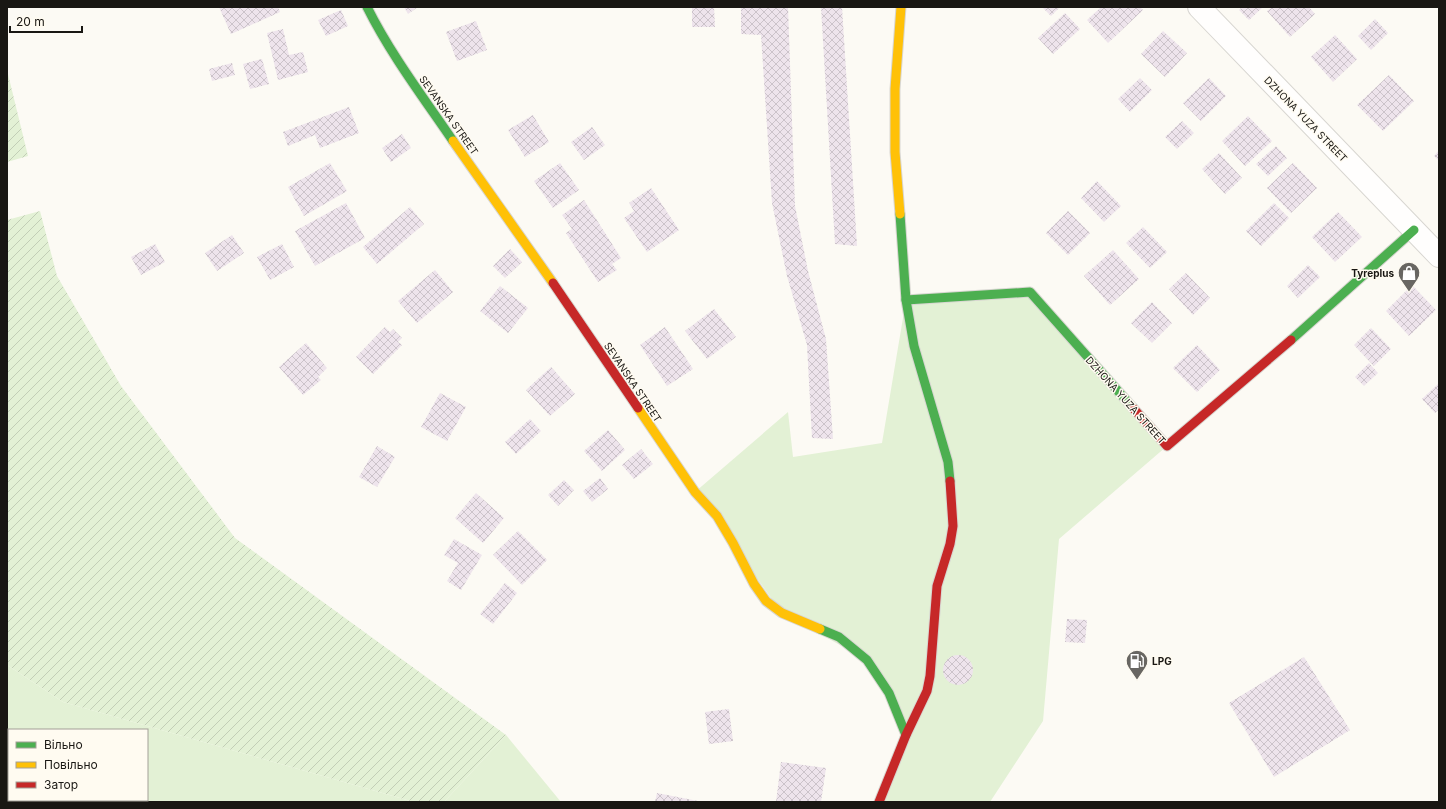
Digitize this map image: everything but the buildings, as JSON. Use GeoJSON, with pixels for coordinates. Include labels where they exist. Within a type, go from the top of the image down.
{"type":"FeatureCollection","features":[{"type":"Feature","properties":{"kind":"street","name":"SEVANSKA STREET"},"geometry":{"type":"LineString","coordinates":[[367,7],[381,35],[397,60],[691,486],[717,516],[754,584],[766,601],[782,614],[839,638],[867,660],[889,693],[906,735]]}},
{"type":"Feature","properties":{"kind":"street"},"geometry":{"type":"LineString","coordinates":[[880,802],[906,735],[927,691],[930,676],[937,586],[950,544],[953,526],[948,462],[914,346],[906,300],[895,152],[895,89],[901,7]]}},
{"type":"Feature","properties":{"kind":"street","name":"DZHONA YUZA STREET"},"geometry":{"type":"LineString","coordinates":[[1199,7],[1439,256]]}},
{"type":"Feature","properties":{"kind":"street","name":"DZHONA YUZA STREET"},"geometry":{"type":"LineString","coordinates":[[906,300],[1030,292],[1167,446],[1294,338],[1414,230]]}},
{"type":"Feature","properties":{"kind":"green space"},"geometry":{"type":"Polygon","coordinates":[[[7,70],[28,156],[7,162],[7,70]]]}},
{"type":"Feature","properties":{"kind":"green space"},"geometry":{"type":"Polygon","coordinates":[[[40,211],[57,276],[121,386],[235,538],[506,735],[444,802],[414,802],[63,702],[7,665],[7,220],[40,211]]]}},
{"type":"Feature","properties":{"kind":"green space"},"geometry":{"type":"Polygon","coordinates":[[[1030,292],[1167,446],[1059,539],[1043,721],[990,802],[879,802],[906,735],[867,660],[782,613],[695,492],[788,412],[793,457],[882,443],[906,300],[1030,292]]]}},
{"type":"Feature","properties":{"kind":"green space"},"geometry":{"type":"Polygon","coordinates":[[[7,665],[63,702],[414,802],[147,802],[145,801],[148,801],[148,729],[8,729],[7,733],[7,665]]]}},
{"type":"Feature","properties":{"kind":"green space"},"geometry":{"type":"Polygon","coordinates":[[[7,733],[8,778],[7,778],[7,733]]]}},
{"type":"Feature","properties":{"kind":"green space"},"geometry":{"type":"Polygon","coordinates":[[[506,735],[561,802],[444,802],[506,735]]]}},
{"type":"Feature","properties":{"kind":"green space"},"geometry":{"type":"Polygon","coordinates":[[[62,801],[147,802],[64,802],[62,801]]]}},
{"type":"Feature","properties":{"kind":"shaded area"},"geometry":{"type":"Polygon","coordinates":[[[7,778],[8,801],[64,802],[7,802],[7,778]]]}},
{"type":"Feature","properties":{"kind":"traffic: fast"},"geometry":{"type":"LineString","coordinates":[[367,7],[386,42],[453,141]]}},
{"type":"Feature","properties":{"kind":"traffic: fast"},"geometry":{"type":"LineString","coordinates":[[900,214],[906,300],[914,346],[948,462],[950,481]]}},
{"type":"Feature","properties":{"kind":"traffic: fast"},"geometry":{"type":"LineString","coordinates":[[1291,340],[1414,230]]}},
{"type":"Feature","properties":{"kind":"traffic: fast"},"geometry":{"type":"LineString","coordinates":[[906,300],[1030,292],[1133,408]]}},
{"type":"Feature","properties":{"kind":"traffic: fast"},"geometry":{"type":"LineString","coordinates":[[820,629],[839,637],[867,660],[889,693],[906,735]]}},
{"type":"Feature","properties":{"kind":"traffic: slow"},"geometry":{"type":"LineString","coordinates":[[900,214],[895,152],[895,89],[901,7]]}},
{"type":"Feature","properties":{"kind":"traffic: slow"},"geometry":{"type":"LineString","coordinates":[[453,141],[553,283]]}},
{"type":"Feature","properties":{"kind":"traffic: slow"},"geometry":{"type":"LineString","coordinates":[[638,408],[695,492],[717,516],[754,584],[766,601],[782,613],[820,629]]}},
{"type":"Feature","properties":{"kind":"traffic: jam"},"geometry":{"type":"LineString","coordinates":[[553,283],[638,408]]}},
{"type":"Feature","properties":{"kind":"traffic: jam"},"geometry":{"type":"LineString","coordinates":[[1133,408],[1167,446],[1291,340]]}},
{"type":"Feature","properties":{"kind":"traffic: jam"},"geometry":{"type":"LineString","coordinates":[[879,802],[906,735],[927,691],[930,676],[937,586],[950,544],[953,526],[950,481]]}},
{"type":"Feature","properties":{"kind":"place","name":"Tyreplus"},"geometry":{"type":"Point","coordinates":[1409,292]}},
{"type":"Feature","properties":{"kind":"place","name":"LPG"},"geometry":{"type":"Point","coordinates":[1137,680]}}]}
